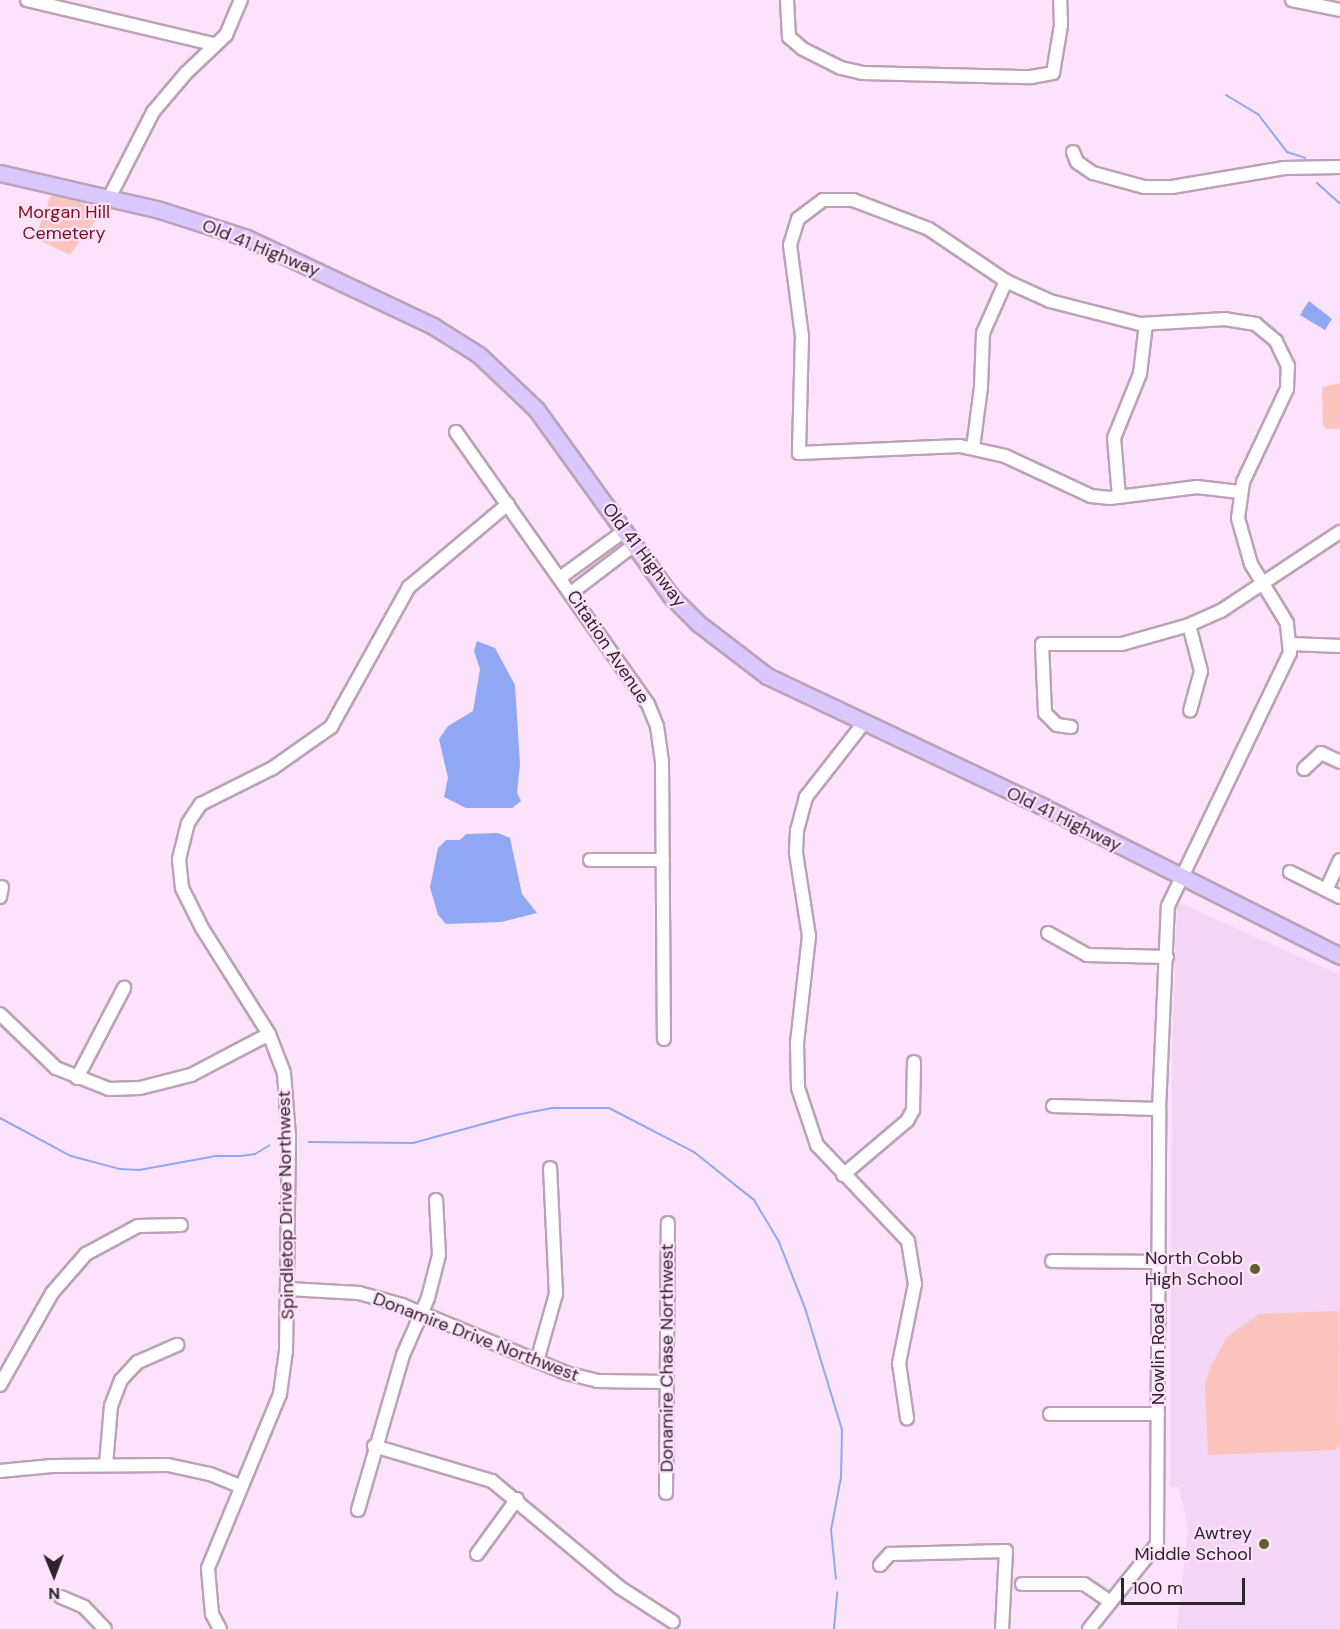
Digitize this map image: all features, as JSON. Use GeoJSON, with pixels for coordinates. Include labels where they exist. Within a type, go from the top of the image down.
{"type":"FeatureCollection","features":[{"type":"Feature","properties":{"kind":"main road","name":"Old 41 Highway"},"geometry":{"type":"LineString","coordinates":[[0,173],[109,198],[247,238],[380,298],[459,341],[497,370],[536,409],[670,596],[698,623],[767,676],[863,724],[1040,805],[1179,877],[1340,956]]}},
{"type":"Feature","properties":{"kind":"street"},"geometry":{"type":"LineString","coordinates":[[27,0],[213,44]]}},
{"type":"Feature","properties":{"kind":"street"},"geometry":{"type":"LineString","coordinates":[[109,198],[153,112],[234,22],[241,0]]}},
{"type":"Feature","properties":{"kind":"street"},"geometry":{"type":"LineString","coordinates":[[787,0],[789,37],[803,49],[841,68],[862,73],[1031,76],[1053,73],[1061,25],[1060,0]]}},
{"type":"Feature","properties":{"kind":"street"},"geometry":{"type":"LineString","coordinates":[[1292,0],[1340,10]]}},
{"type":"Feature","properties":{"kind":"street"},"geometry":{"type":"LineString","coordinates":[[1073,152],[1077,162],[1093,173],[1151,188],[1284,168],[1340,167]]}},
{"type":"Feature","properties":{"kind":"street"},"geometry":{"type":"LineString","coordinates":[[1240,492],[1190,487],[1119,497],[1081,494],[1014,460],[973,448],[799,453],[802,336],[790,245],[798,219],[810,207],[823,200],[843,198],[899,216],[945,239],[1006,281],[1050,301],[1146,324],[1246,321],[1264,329],[1281,348],[1288,366],[1287,389],[1240,492],[1240,536],[1263,584],[1284,616],[1291,644],[1340,646]]}},
{"type":"Feature","properties":{"kind":"street"},"geometry":{"type":"LineString","coordinates":[[973,448],[981,387],[983,333],[1006,281]]}},
{"type":"Feature","properties":{"kind":"street"},"geometry":{"type":"LineString","coordinates":[[1119,497],[1114,438],[1140,374],[1146,324]]}},
{"type":"Feature","properties":{"kind":"street","name":"Citation Avenue"},"geometry":{"type":"LineString","coordinates":[[456,432],[561,577],[648,704],[657,726],[662,762],[664,1039]]}},
{"type":"Feature","properties":{"kind":"street","name":"Spindletop Drive Northwest"},"geometry":{"type":"LineString","coordinates":[[220,1629],[212,1614],[208,1568],[239,1486],[280,1394],[288,1289],[286,1094],[284,1073],[269,1034],[202,928],[182,888],[179,859],[188,823],[201,804],[273,768],[331,727],[409,587],[508,504]]}},
{"type":"Feature","properties":{"kind":"street"},"geometry":{"type":"LineString","coordinates":[[561,577],[623,532]]}},
{"type":"Feature","properties":{"kind":"street"},"geometry":{"type":"LineString","coordinates":[[1071,727],[1057,725],[1045,713],[1042,644],[1122,644],[1189,625],[1263,584],[1340,532]]}},
{"type":"Feature","properties":{"kind":"street"},"geometry":{"type":"LineString","coordinates":[[571,593],[633,546]]}},
{"type":"Feature","properties":{"kind":"street"},"geometry":{"type":"LineString","coordinates":[[1189,625],[1201,671],[1190,711]]}},
{"type":"Feature","properties":{"kind":"street","name":"Nowlin Road"},"geometry":{"type":"LineString","coordinates":[[1089,1629],[1157,1544],[1154,1531],[1158,1414],[1159,1110],[1168,906],[1179,877],[1279,682],[1291,644]]}},
{"type":"Feature","properties":{"kind":"street"},"geometry":{"type":"LineString","coordinates":[[863,724],[806,797],[796,853],[809,936],[797,1043],[798,1088],[817,1145],[908,1241],[915,1284],[899,1363],[908,1418]]}},
{"type":"Feature","properties":{"kind":"street"},"geometry":{"type":"LineString","coordinates":[[1304,769],[1321,753],[1340,762]]}},
{"type":"Feature","properties":{"kind":"street"},"geometry":{"type":"LineString","coordinates":[[590,860],[663,860]]}},
{"type":"Feature","properties":{"kind":"street"},"geometry":{"type":"LineString","coordinates":[[1326,890],[1340,860]]}},
{"type":"Feature","properties":{"kind":"street"},"geometry":{"type":"LineString","coordinates":[[1290,872],[1340,897]]}},
{"type":"Feature","properties":{"kind":"street"},"geometry":{"type":"LineString","coordinates":[[1048,933],[1086,955],[1167,957]]}},
{"type":"Feature","properties":{"kind":"street"},"geometry":{"type":"LineString","coordinates":[[77,1078],[124,988]]}},
{"type":"Feature","properties":{"kind":"street"},"geometry":{"type":"LineString","coordinates":[[0,1014],[39,1056],[77,1078],[110,1089],[140,1088],[191,1075],[269,1034]]}},
{"type":"Feature","properties":{"kind":"street"},"geometry":{"type":"LineString","coordinates":[[843,1175],[907,1121],[913,1110],[914,1062]]}},
{"type":"Feature","properties":{"kind":"street"},"geometry":{"type":"LineString","coordinates":[[1053,1107],[1159,1110]]}},
{"type":"Feature","properties":{"kind":"street"},"geometry":{"type":"LineString","coordinates":[[537,1361],[556,1294],[550,1168]]}},
{"type":"Feature","properties":{"kind":"street"},"geometry":{"type":"LineString","coordinates":[[358,1510],[374,1446],[403,1354],[420,1314],[439,1255],[436,1200]]}},
{"type":"Feature","properties":{"kind":"street","name":"Donamire Chase Northwest"},"geometry":{"type":"LineString","coordinates":[[666,1493],[665,1382],[668,1223]]}},
{"type":"Feature","properties":{"kind":"street"},"geometry":{"type":"LineString","coordinates":[[0,1385],[52,1293],[86,1254],[138,1226],[181,1225]]}},
{"type":"Feature","properties":{"kind":"street"},"geometry":{"type":"LineString","coordinates":[[1052,1261],[1159,1262]]}},
{"type":"Feature","properties":{"kind":"street","name":"Donamire Drive Northwest"},"geometry":{"type":"LineString","coordinates":[[288,1289],[359,1293],[420,1314],[537,1361],[597,1381],[665,1382]]}},
{"type":"Feature","properties":{"kind":"street"},"geometry":{"type":"LineString","coordinates":[[106,1465],[111,1406],[121,1380],[138,1362],[177,1345]]}},
{"type":"Feature","properties":{"kind":"street"},"geometry":{"type":"LineString","coordinates":[[1050,1414],[1158,1414]]}},
{"type":"Feature","properties":{"kind":"street"},"geometry":{"type":"LineString","coordinates":[[374,1446],[492,1481],[517,1499],[619,1587],[673,1622]]}},
{"type":"Feature","properties":{"kind":"street"},"geometry":{"type":"LineString","coordinates":[[0,1470],[106,1465],[168,1465],[210,1474],[239,1486]]}},
{"type":"Feature","properties":{"kind":"street"},"geometry":{"type":"LineString","coordinates":[[477,1554],[517,1499]]}},
{"type":"Feature","properties":{"kind":"street"},"geometry":{"type":"LineString","coordinates":[[880,1565],[890,1554],[1006,1551],[1007,1578],[1002,1629]]}},
{"type":"Feature","properties":{"kind":"street"},"geometry":{"type":"LineString","coordinates":[[1022,1584],[1084,1584],[1111,1602]]}},
{"type":"Feature","properties":{"kind":"street"},"geometry":{"type":"LineString","coordinates":[[61,1597],[84,1607],[105,1629]]}},
{"type":"Feature","properties":{"kind":"shaded area","name":"North Cobb High School"},"geometry":{"type":"Polygon","coordinates":[[[1177,902],[1340,975],[1340,1629],[1177,1629],[1188,1528],[1179,1487],[1170,1486],[1172,1051],[1177,902]]]}},
{"type":"Feature","properties":{"kind":"green space","name":"Morgan Hill Cemetery"},"geometry":{"type":"Polygon","coordinates":[[[51,195],[104,209],[70,255],[35,238],[51,195]]]}},
{"type":"Feature","properties":{"kind":"green space"},"geometry":{"type":"Polygon","coordinates":[[[1340,383],[1340,429],[1327,429],[1323,425],[1322,387],[1340,383]]]}},
{"type":"Feature","properties":{"kind":"green space"},"geometry":{"type":"Polygon","coordinates":[[[1339,1311],[1340,1444],[1335,1450],[1208,1455],[1205,1384],[1211,1366],[1227,1337],[1259,1314],[1339,1311]]]}},
{"type":"Feature","properties":{"kind":"water"},"geometry":{"type":"Polygon","coordinates":[[[1309,301],[1332,319],[1325,330],[1300,315],[1309,301]]]}},
{"type":"Feature","properties":{"kind":"water"},"geometry":{"type":"Polygon","coordinates":[[[477,641],[495,648],[515,685],[520,764],[517,793],[521,801],[512,808],[466,808],[444,797],[448,778],[439,739],[448,726],[473,711],[480,669],[474,651],[477,641]]]}},
{"type":"Feature","properties":{"kind":"water"},"geometry":{"type":"Polygon","coordinates":[[[498,833],[510,838],[522,894],[537,913],[501,922],[446,924],[438,915],[430,887],[438,848],[446,840],[460,840],[466,834],[498,833]]]}},
{"type":"Feature","properties":{"kind":"waterway"},"geometry":{"type":"LineString","coordinates":[[1226,95],[1258,114],[1287,152],[1305,158]]}},
{"type":"Feature","properties":{"kind":"waterway"},"geometry":{"type":"LineString","coordinates":[[1317,183],[1340,204]]}},
{"type":"Feature","properties":{"kind":"waterway"},"geometry":{"type":"LineString","coordinates":[[309,1142],[413,1143],[516,1115],[553,1108],[609,1108],[694,1152],[754,1200],[779,1242],[805,1308],[842,1430],[841,1477],[831,1530],[836,1579]]}},
{"type":"Feature","properties":{"kind":"waterway"},"geometry":{"type":"LineString","coordinates":[[0,1118],[71,1156],[120,1169],[139,1170],[216,1156],[255,1154],[270,1145]]}},
{"type":"Feature","properties":{"kind":"waterway"},"geometry":{"type":"LineString","coordinates":[[834,1629],[837,1592]]}},
{"type":"Feature","properties":{"kind":"place","name":"North Cobb High School"},"geometry":{"type":"Point","coordinates":[1255,1269]}},
{"type":"Feature","properties":{"kind":"place","name":"Awtrey Middle School"},"geometry":{"type":"Point","coordinates":[1264,1544]}}]}
